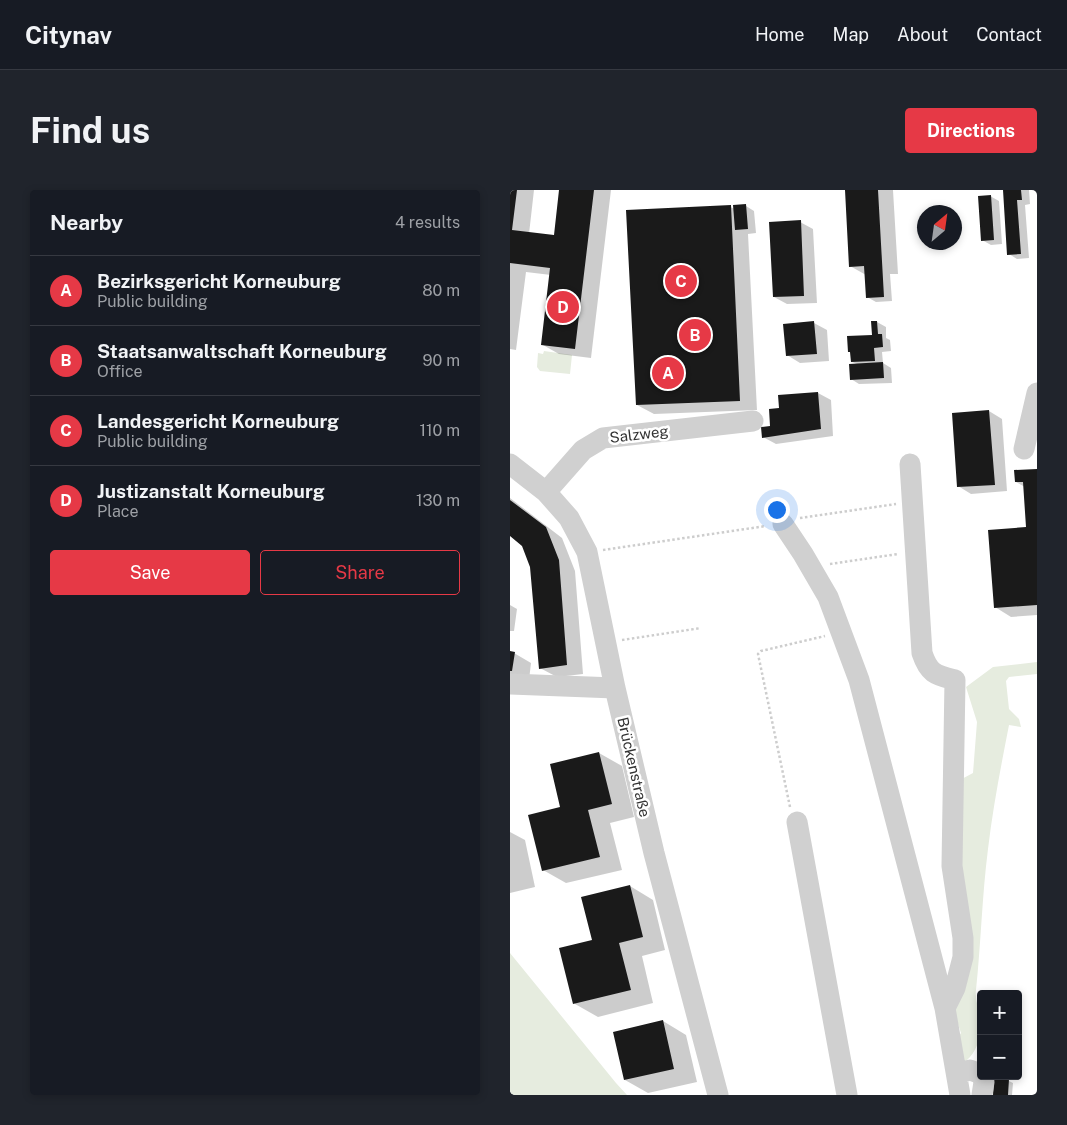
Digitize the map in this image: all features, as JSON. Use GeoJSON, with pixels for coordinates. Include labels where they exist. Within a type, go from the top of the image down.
{"type":"FeatureCollection","features":[{"type":"Feature","properties":{"kind":"street"},"geometry":{"type":"LineString","coordinates":[[1024,449],[1037,394]]}},
{"type":"Feature","properties":{"kind":"street","name":"Salzweg"},"geometry":{"type":"LineString","coordinates":[[546,492],[583,450],[603,438],[753,421]]}},
{"type":"Feature","properties":{"kind":"street","name":"Brückenstraße"},"geometry":{"type":"LineString","coordinates":[[510,464],[546,492],[569,518],[587,552],[615,688],[654,853],[718,1095]]}},
{"type":"Feature","properties":{"kind":"street"},"geometry":{"type":"LineString","coordinates":[[910,464],[922,654],[930,670],[936,676],[955,680],[952,866],[964,938],[964,957],[958,979],[945,1008]]}},
{"type":"Feature","properties":{"kind":"street"},"geometry":{"type":"LineString","coordinates":[[783,524],[828,597],[859,680],[945,1008],[960,1095]]}},
{"type":"Feature","properties":{"kind":"street"},"geometry":{"type":"LineString","coordinates":[[510,684],[615,688]]}},
{"type":"Feature","properties":{"kind":"street"},"geometry":{"type":"LineString","coordinates":[[797,822],[847,1095]]}},
{"type":"Feature","properties":{"kind":"street"},"geometry":{"type":"LineString","coordinates":[[957,1074],[970,1070],[977,1073]]}},
{"type":"Feature","properties":{"kind":"street"},"geometry":{"type":"LineString","coordinates":[[982,1095],[983,1080]]}},
{"type":"Feature","properties":{"kind":"path"},"geometry":{"type":"LineString","coordinates":[[587,552],[783,524],[800,518],[912,502]]}},
{"type":"Feature","properties":{"kind":"path"},"geometry":{"type":"LineString","coordinates":[[811,567],[916,552]]}},
{"type":"Feature","properties":{"kind":"path"},"geometry":{"type":"LineString","coordinates":[[606,643],[701,628]]}},
{"type":"Feature","properties":{"kind":"path"},"geometry":{"type":"LineString","coordinates":[[797,822],[792,817],[758,654],[761,651],[841,632]]}},
{"type":"Feature","properties":{"kind":"shaded area"},"geometry":{"type":"Polygon","coordinates":[[[544,351],[572,355],[570,374],[540,371],[537,367],[538,353],[543,354],[544,351]]]}},
{"type":"Feature","properties":{"kind":"shaded area"},"geometry":{"type":"Polygon","coordinates":[[[1037,662],[1037,674],[1009,677],[1006,681],[1009,709],[1019,719],[1021,727],[1009,725],[997,787],[986,867],[976,990],[977,1043],[970,1058],[963,1063],[959,1036],[961,1033],[955,1015],[958,781],[973,773],[977,722],[966,687],[993,667],[1037,662]]]}},
{"type":"Feature","properties":{"kind":"shaded area"},"geometry":{"type":"Polygon","coordinates":[[[510,953],[616,1083],[627,1095],[510,1095],[510,953]]]}},
{"type":"Feature","properties":{"kind":"building"},"geometry":{"type":"Polygon","coordinates":[[[510,190],[517,190],[512,230],[554,235],[559,190],[594,190],[575,349],[541,345],[550,268],[510,263],[510,190]]]}},
{"type":"Feature","properties":{"kind":"building"},"geometry":{"type":"Polygon","coordinates":[[[845,190],[878,190],[884,297],[866,298],[864,266],[849,267],[845,190]]]}},
{"type":"Feature","properties":{"kind":"building"},"geometry":{"type":"Polygon","coordinates":[[[1003,190],[1021,190],[1022,200],[1017,200],[1021,254],[1007,255],[1003,190]]]}},
{"type":"Feature","properties":{"kind":"building"},"geometry":{"type":"Polygon","coordinates":[[[991,195],[994,240],[981,241],[978,196],[991,195]]]}},
{"type":"Feature","properties":{"kind":"building"},"geometry":{"type":"Polygon","coordinates":[[[746,204],[748,229],[735,230],[733,205],[746,204]]]}},
{"type":"Feature","properties":{"kind":"building"},"geometry":{"type":"Polygon","coordinates":[[[731,205],[740,401],[636,405],[626,210],[731,205]]]}},
{"type":"Feature","properties":{"kind":"building"},"geometry":{"type":"Polygon","coordinates":[[[801,220],[804,296],[773,297],[769,222],[801,220]]]}},
{"type":"Feature","properties":{"kind":"building"},"geometry":{"type":"Polygon","coordinates":[[[814,321],[817,354],[786,356],[783,324],[814,321]]]}},
{"type":"Feature","properties":{"kind":"building"},"geometry":{"type":"Polygon","coordinates":[[[871,321],[877,321],[878,334],[882,334],[883,347],[874,348],[875,361],[851,362],[847,336],[872,335],[871,321]]]}},
{"type":"Feature","properties":{"kind":"building"},"geometry":{"type":"Polygon","coordinates":[[[883,362],[884,378],[850,380],[849,364],[883,362]]]}},
{"type":"Feature","properties":{"kind":"building"},"geometry":{"type":"Polygon","coordinates":[[[818,392],[821,429],[762,438],[761,427],[770,426],[769,409],[779,408],[778,395],[818,392]]]}},
{"type":"Feature","properties":{"kind":"building"},"geometry":{"type":"Polygon","coordinates":[[[989,410],[995,485],[957,487],[952,413],[989,410]]]}},
{"type":"Feature","properties":{"kind":"building"},"geometry":{"type":"Polygon","coordinates":[[[1037,469],[1037,605],[994,608],[988,530],[1026,527],[1023,482],[1015,482],[1014,470],[1037,469]]]}},
{"type":"Feature","properties":{"kind":"building"},"geometry":{"type":"Polygon","coordinates":[[[510,500],[546,527],[559,560],[567,665],[539,669],[530,567],[522,546],[510,536],[510,500]]]}},
{"type":"Feature","properties":{"kind":"building"},"geometry":{"type":"Polygon","coordinates":[[[510,651],[515,652],[512,671],[510,671],[510,651]]]}},
{"type":"Feature","properties":{"kind":"building"},"geometry":{"type":"Polygon","coordinates":[[[599,752],[612,804],[588,810],[600,857],[542,871],[528,815],[560,807],[550,764],[599,752]]]}},
{"type":"Feature","properties":{"kind":"building"},"geometry":{"type":"Polygon","coordinates":[[[630,885],[643,937],[619,943],[631,990],[573,1004],[559,948],[592,940],[581,897],[630,885]]]}},
{"type":"Feature","properties":{"kind":"building"},"geometry":{"type":"Polygon","coordinates":[[[663,1020],[674,1069],[624,1080],[613,1032],[663,1020]]]}},
{"type":"Feature","properties":{"kind":"building"},"geometry":{"type":"Polygon","coordinates":[[[994,1080],[1009,1080],[1008,1095],[993,1095],[994,1080]]]}},
{"type":"Feature","properties":{"kind":"place","name":"Landesgericht Korneuburg"},"geometry":{"type":"Point","coordinates":[681,281]}},
{"type":"Feature","properties":{"kind":"place","name":"Justizanstalt Korneuburg"},"geometry":{"type":"Point","coordinates":[563,307]}},
{"type":"Feature","properties":{"kind":"place","name":"Staatsanwaltschaft Korneuburg"},"geometry":{"type":"Point","coordinates":[695,335]}},
{"type":"Feature","properties":{"kind":"place","name":"Bezirksgericht Korneuburg"},"geometry":{"type":"Point","coordinates":[668,373]}}]}
